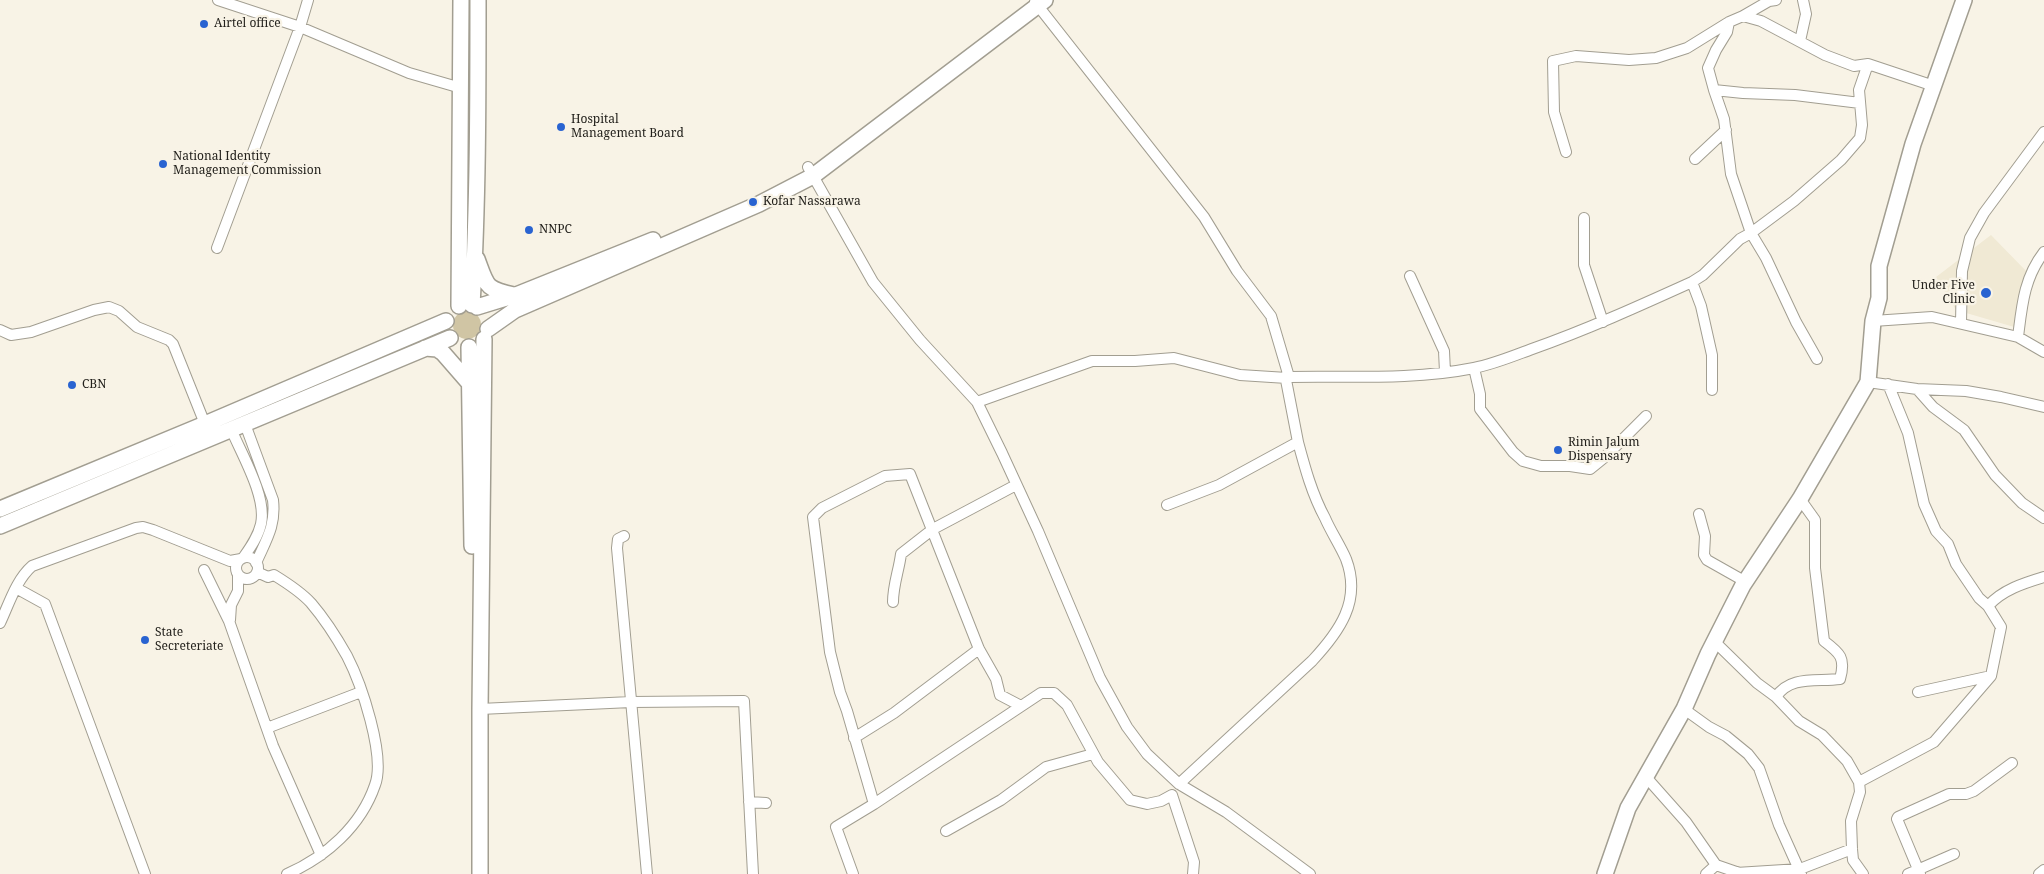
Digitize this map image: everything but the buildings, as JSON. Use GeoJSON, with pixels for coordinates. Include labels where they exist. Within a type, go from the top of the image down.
{"type":"FeatureCollection","features":[{"type":"Feature","properties":{"kind":"street"},"geometry":{"type":"LineString","coordinates":[[218,0],[300,27],[409,73],[461,88]]}},
{"type":"Feature","properties":{"kind":"street"},"geometry":{"type":"LineString","coordinates":[[217,248],[300,27],[308,0]]}},
{"type":"Feature","properties":{"kind":"street"},"geometry":{"type":"LineString","coordinates":[[461,0],[461,88],[469,306]]}},
{"type":"Feature","properties":{"kind":"street"},"geometry":{"type":"LineString","coordinates":[[469,306],[475,253],[478,0]]}},
{"type":"Feature","properties":{"kind":"street"},"geometry":{"type":"LineString","coordinates":[[1566,152],[1554,112],[1553,61],[1576,56],[1629,60],[1656,58],[1687,48],[1729,22],[1768,1],[1776,0]]}},
{"type":"Feature","properties":{"kind":"street"},"geometry":{"type":"LineString","coordinates":[[1800,41],[1806,14],[1803,0]]}},
{"type":"Feature","properties":{"kind":"street"},"geometry":{"type":"LineString","coordinates":[[1609,872],[1628,808],[1684,709],[1714,642],[1746,582],[1800,499],[1868,382],[1874,321],[1879,298],[1878,266],[1912,144],[1964,0]]}},
{"type":"Feature","properties":{"kind":"street"},"geometry":{"type":"LineString","coordinates":[[811,172],[757,198],[516,295],[451,312],[446,321],[450,338],[455,344],[469,347],[475,346],[486,334],[515,310],[759,204],[811,172],[1036,1],[1204,217],[1237,270],[1271,316],[1288,378],[1298,442],[1314,493],[1346,560],[1351,589],[1348,609],[1332,640],[1312,661],[1178,784]]}},
{"type":"Feature","properties":{"kind":"street"},"geometry":{"type":"LineString","coordinates":[[1743,16],[1760,21],[1825,55],[1854,66],[1868,64],[1934,86]]}},
{"type":"Feature","properties":{"kind":"street"},"geometry":{"type":"LineString","coordinates":[[1729,22],[1727,32],[1708,68],[1724,119],[1731,174],[1751,233],[1766,258],[1796,322],[1817,360]]}},
{"type":"Feature","properties":{"kind":"street"},"geometry":{"type":"LineString","coordinates":[[977,402],[1092,361],[1135,361],[1174,358],[1240,375],[1288,378],[1390,376],[1474,368],[1488,365],[1550,343],[1603,322],[1692,282],[1703,275],[1740,239],[1794,201],[1834,166],[1860,138],[1862,125],[1860,90],[1868,64]]}},
{"type":"Feature","properties":{"kind":"street"},"geometry":{"type":"LineString","coordinates":[[1714,90],[1743,94],[1795,95],[1860,103]]}},
{"type":"Feature","properties":{"kind":"street"},"geometry":{"type":"LineString","coordinates":[[1696,159],[1726,130]]}},
{"type":"Feature","properties":{"kind":"street"},"geometry":{"type":"LineString","coordinates":[[1961,323],[1962,271],[1970,238],[1984,213],[2044,132]]}},
{"type":"Feature","properties":{"kind":"street"},"geometry":{"type":"LineString","coordinates":[[811,172],[873,282],[920,340],[977,402],[1016,485],[1100,678],[1127,727],[1147,754],[1178,784],[1226,812],[1310,874]]}},
{"type":"Feature","properties":{"kind":"street"},"geometry":{"type":"LineString","coordinates":[[1584,218],[1584,265],[1603,322]]}},
{"type":"Feature","properties":{"kind":"street"},"geometry":{"type":"LineString","coordinates":[[2018,337],[2024,293],[2033,266],[2044,252]]}},
{"type":"Feature","properties":{"kind":"street"},"geometry":{"type":"LineString","coordinates":[[475,253],[488,285],[495,291],[516,295]]}},
{"type":"Feature","properties":{"kind":"street"},"geometry":{"type":"LineString","coordinates":[[1410,276],[1444,351],[1445,372]]}},
{"type":"Feature","properties":{"kind":"street"},"geometry":{"type":"LineString","coordinates":[[1692,282],[1701,306],[1712,354],[1712,390]]}},
{"type":"Feature","properties":{"kind":"street"},"geometry":{"type":"LineString","coordinates":[[469,306],[486,316],[480,709],[480,874]]}},
{"type":"Feature","properties":{"kind":"street"},"geometry":{"type":"LineString","coordinates":[[0,330],[11,335],[31,332],[94,310],[109,307],[120,311],[137,327],[169,340],[173,344],[205,424]]}},
{"type":"Feature","properties":{"kind":"street"},"geometry":{"type":"LineString","coordinates":[[1874,321],[1932,317],[2018,337],[2044,352]]}},
{"type":"Feature","properties":{"kind":"street"},"geometry":{"type":"LineString","coordinates":[[0,509],[446,321]]}},
{"type":"Feature","properties":{"kind":"street"},"geometry":{"type":"LineString","coordinates":[[0,526],[450,338]]}},
{"type":"Feature","properties":{"kind":"street"},"geometry":{"type":"LineString","coordinates":[[469,347],[475,874]]}},
{"type":"Feature","properties":{"kind":"street"},"geometry":{"type":"LineString","coordinates":[[425,348],[437,349],[443,353],[470,384]]}},
{"type":"Feature","properties":{"kind":"street"},"geometry":{"type":"LineString","coordinates":[[1474,368],[1480,394],[1480,409],[1513,452],[1523,461],[1541,466],[1570,466],[1590,469],[1646,416]]}},
{"type":"Feature","properties":{"kind":"street"},"geometry":{"type":"LineString","coordinates":[[1868,382],[1917,389],[1966,391],[2044,407]]}},
{"type":"Feature","properties":{"kind":"street"},"geometry":{"type":"LineString","coordinates":[[1859,782],[1934,742],[1990,676],[2001,627],[1988,606],[1979,598],[1956,564],[1948,544],[1936,531],[1924,504],[1908,433],[1888,384]]}},
{"type":"Feature","properties":{"kind":"street"},"geometry":{"type":"LineString","coordinates":[[1917,389],[1933,407],[1964,430],[1995,475],[2022,504],[2044,518]]}},
{"type":"Feature","properties":{"kind":"street"},"geometry":{"type":"LineString","coordinates":[[234,568],[242,559],[258,533],[261,523],[261,503],[238,427]]}},
{"type":"Feature","properties":{"kind":"street"},"geometry":{"type":"LineString","coordinates":[[229,621],[231,605],[238,591],[254,571],[271,530],[274,511],[272,500],[238,427]]}},
{"type":"Feature","properties":{"kind":"street"},"geometry":{"type":"LineString","coordinates":[[1167,505],[1226,482],[1298,442]]}},
{"type":"Feature","properties":{"kind":"street"},"geometry":{"type":"LineString","coordinates":[[874,804],[830,652],[813,517],[822,508],[885,476],[910,474],[979,649],[996,679],[1000,695],[1021,706]]}},
{"type":"Feature","properties":{"kind":"street"},"geometry":{"type":"LineString","coordinates":[[892,602],[893,587],[897,578],[901,554],[933,529],[1016,485]]}},
{"type":"Feature","properties":{"kind":"street"},"geometry":{"type":"LineString","coordinates":[[1776,697],[1782,688],[1790,683],[1840,679],[1843,667],[1839,653],[1824,641],[1815,568],[1815,520],[1800,499]]}},
{"type":"Feature","properties":{"kind":"street"},"geometry":{"type":"LineString","coordinates":[[1699,514],[1705,536],[1704,555],[1707,560],[1746,582]]}},
{"type":"Feature","properties":{"kind":"street"},"geometry":{"type":"LineString","coordinates":[[0,623],[16,588],[32,566],[136,528],[153,530],[234,568],[243,578],[254,571]]}},
{"type":"Feature","properties":{"kind":"street"},"geometry":{"type":"LineString","coordinates":[[624,536],[618,539],[617,548],[647,874]]}},
{"type":"Feature","properties":{"kind":"street"},"geometry":{"type":"LineString","coordinates":[[242,559],[250,558],[254,571],[268,577],[274,575],[311,603],[347,656],[372,724],[376,748],[378,764],[376,784],[360,816],[338,841],[321,855],[305,866],[287,874]]}},
{"type":"Feature","properties":{"kind":"street"},"geometry":{"type":"LineString","coordinates":[[234,568],[238,591]]}},
{"type":"Feature","properties":{"kind":"street"},"geometry":{"type":"LineString","coordinates":[[204,570],[229,621],[267,728],[321,855]]}},
{"type":"Feature","properties":{"kind":"street"},"geometry":{"type":"LineString","coordinates":[[1988,606],[1992,601],[2020,584],[2044,577]]}},
{"type":"Feature","properties":{"kind":"street"},"geometry":{"type":"LineString","coordinates":[[16,588],[45,604],[145,874]]}},
{"type":"Feature","properties":{"kind":"street"},"geometry":{"type":"LineString","coordinates":[[1714,642],[1776,697],[1799,722],[1822,735],[1847,761],[1859,782],[1860,792],[1852,821],[1852,849],[1854,860],[1863,874]]}},
{"type":"Feature","properties":{"kind":"street"},"geometry":{"type":"LineString","coordinates":[[854,738],[894,714],[979,649]]}},
{"type":"Feature","properties":{"kind":"street"},"geometry":{"type":"LineString","coordinates":[[1918,692],[1990,676]]}},
{"type":"Feature","properties":{"kind":"street"},"geometry":{"type":"LineString","coordinates":[[267,728],[361,692]]}},
{"type":"Feature","properties":{"kind":"street"},"geometry":{"type":"LineString","coordinates":[[853,874],[836,827],[874,804],[1041,693],[1054,693],[1067,705],[1093,754],[1130,800],[1147,804],[1161,801],[1172,795],[1194,862],[1193,874]]}},
{"type":"Feature","properties":{"kind":"street"},"geometry":{"type":"LineString","coordinates":[[480,709],[631,702],[744,701],[753,874]]}},
{"type":"Feature","properties":{"kind":"street"},"geometry":{"type":"LineString","coordinates":[[1684,709],[1709,727],[1726,736],[1748,754],[1760,768],[1778,825],[1800,872]]}},
{"type":"Feature","properties":{"kind":"street"},"geometry":{"type":"LineString","coordinates":[[946,831],[1001,800],[1046,767],[1093,754]]}},
{"type":"Feature","properties":{"kind":"street"},"geometry":{"type":"LineString","coordinates":[[1919,872],[1897,819],[1898,817],[1949,794],[1966,794],[1974,791],[2012,763]]}},
{"type":"Feature","properties":{"kind":"street"},"geometry":{"type":"LineString","coordinates":[[1646,777],[1686,822],[1716,865],[1739,874],[1800,872],[1852,849]]}},
{"type":"Feature","properties":{"kind":"street"},"geometry":{"type":"LineString","coordinates":[[749,802],[766,802]]}},
{"type":"Feature","properties":{"kind":"street"},"geometry":{"type":"LineString","coordinates":[[1908,874],[1919,872],[1954,854]]}},
{"type":"Feature","properties":{"kind":"street"},"geometry":{"type":"LineString","coordinates":[[1706,874],[1716,865]]}},
{"type":"Feature","properties":{"kind":"street"},"geometry":{"type":"LineString","coordinates":[[2039,874],[2044,870]]}},
{"type":"Feature","properties":{"kind":"shaded area","name":"Under Five Clinic"},"geometry":{"type":"Polygon","coordinates":[[[1991,235],[2029,274],[2021,329],[1956,310],[1936,277],[1991,235]]]}},
{"type":"Feature","properties":{"kind":"shaded area"},"geometry":{"type":"Polygon","coordinates":[[[467,311],[477,315],[481,325],[477,335],[467,339],[457,335],[453,325],[457,315],[467,311]]]}},
{"type":"Feature","properties":{"kind":"place","name":"Airtel office"},"geometry":{"type":"Point","coordinates":[204,24]}},
{"type":"Feature","properties":{"kind":"place","name":"Hospital Management Board"},"geometry":{"type":"Point","coordinates":[561,127]}},
{"type":"Feature","properties":{"kind":"place","name":"National Identity Management Commission"},"geometry":{"type":"Point","coordinates":[163,164]}},
{"type":"Feature","properties":{"kind":"place","name":"Kofar Nassarawa"},"geometry":{"type":"Point","coordinates":[753,202]}},
{"type":"Feature","properties":{"kind":"place","name":"NNPC"},"geometry":{"type":"Point","coordinates":[529,230]}},
{"type":"Feature","properties":{"kind":"place","name":"Under Five Clinic"},"geometry":{"type":"Point","coordinates":[1986,293]}},
{"type":"Feature","properties":{"kind":"place","name":"CBN"},"geometry":{"type":"Point","coordinates":[72,385]}},
{"type":"Feature","properties":{"kind":"place","name":"Rimin Jalum Dispensary"},"geometry":{"type":"Point","coordinates":[1558,450]}},
{"type":"Feature","properties":{"kind":"place","name":"State Secreteriate"},"geometry":{"type":"Point","coordinates":[145,640]}}]}
